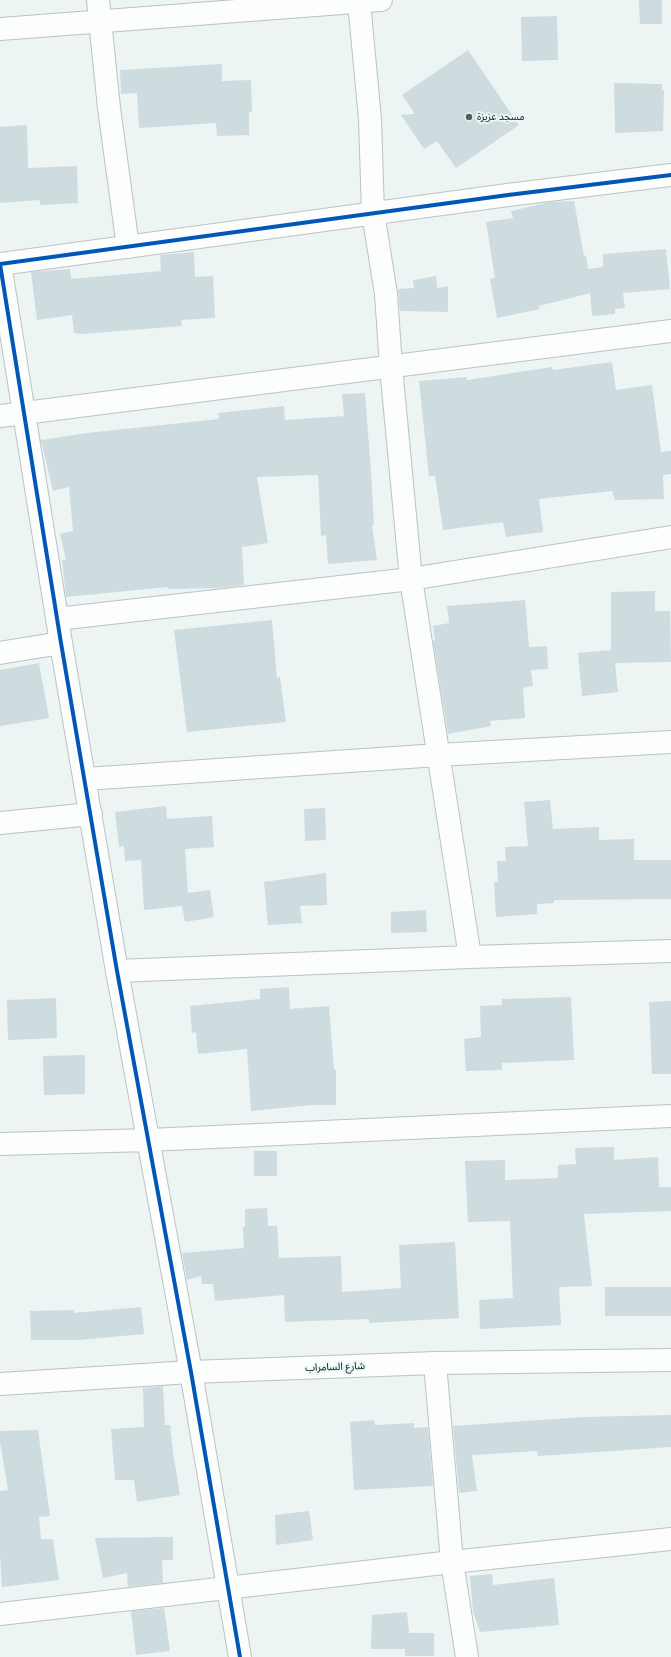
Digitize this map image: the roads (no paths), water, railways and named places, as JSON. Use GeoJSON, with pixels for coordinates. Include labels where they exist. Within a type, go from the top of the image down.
{"type":"FeatureCollection","features":[{"type":"Feature","properties":{"kind":"street"},"geometry":{"type":"LineString","coordinates":[[98,0],[109,108],[128,247]]}},
{"type":"Feature","properties":{"kind":"street"},"geometry":{"type":"LineString","coordinates":[[0,30],[381,0]]}},
{"type":"Feature","properties":{"kind":"street"},"geometry":{"type":"LineString","coordinates":[[359,2],[370,119],[373,213],[386,294],[391,367],[411,579],[470,957]]}},
{"type":"Feature","properties":{"kind":"street"},"geometry":{"type":"LineString","coordinates":[[240,1657],[191,1372],[117,971],[57,619],[0,264],[373,213],[671,175]]}},
{"type":"Feature","properties":{"kind":"street"},"geometry":{"type":"LineString","coordinates":[[0,416],[671,331]]}},
{"type":"Feature","properties":{"kind":"street"},"geometry":{"type":"LineString","coordinates":[[57,619],[411,579],[671,537]]}},
{"type":"Feature","properties":{"kind":"street"},"geometry":{"type":"LineString","coordinates":[[0,652],[61,643]]}},
{"type":"Feature","properties":{"kind":"street"},"geometry":{"type":"LineString","coordinates":[[85,779],[438,755],[671,742]]}},
{"type":"Feature","properties":{"kind":"street"},"geometry":{"type":"LineString","coordinates":[[0,823],[91,814]]}},
{"type":"Feature","properties":{"kind":"street"},"geometry":{"type":"LineString","coordinates":[[117,971],[470,957],[671,951]]}},
{"type":"Feature","properties":{"kind":"street"},"geometry":{"type":"LineString","coordinates":[[0,1144],[149,1140],[671,1116]]}},
{"type":"Feature","properties":{"kind":"street","name":"شارع السامراب"},"geometry":{"type":"LineString","coordinates":[[0,1384],[191,1372],[435,1364],[671,1360]]}},
{"type":"Feature","properties":{"kind":"street"},"geometry":{"type":"LineString","coordinates":[[435,1364],[452,1562],[467,1657]]}},
{"type":"Feature","properties":{"kind":"street"},"geometry":{"type":"LineString","coordinates":[[0,1614],[228,1587],[671,1539]]}},
{"type":"Feature","properties":{"kind":"place","name":"مسجد عزيزة"},"geometry":{"type":"Point","coordinates":[469,117]}}]}
